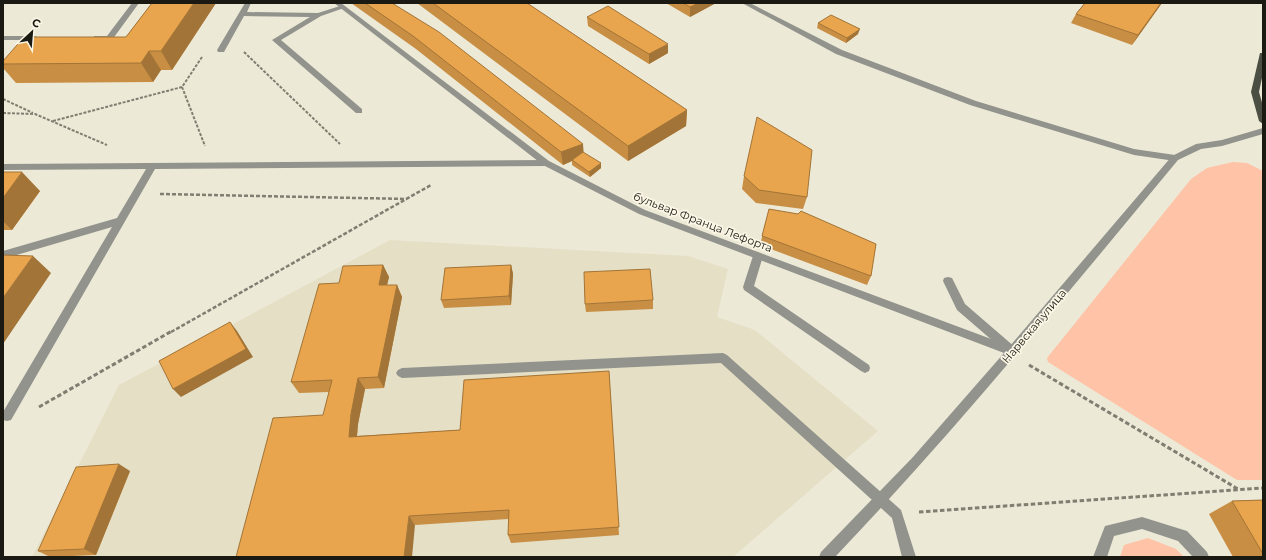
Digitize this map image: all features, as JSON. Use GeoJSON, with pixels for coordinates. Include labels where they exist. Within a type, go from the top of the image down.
{"type":"FeatureCollection","features":[{"type":"Feature","properties":{"kind":"main road"},"geometry":{"type":"LineString","coordinates":[[1263,55],[1255,92],[1263,121]]}},
{"type":"Feature","properties":{"kind":"street"},"geometry":{"type":"LineString","coordinates":[[86,38],[109,38],[136,3]]}},
{"type":"Feature","properties":{"kind":"street"},"geometry":{"type":"LineString","coordinates":[[221,50],[248,3]]}},
{"type":"Feature","properties":{"kind":"street"},"geometry":{"type":"LineString","coordinates":[[745,3],[840,52],[973,103],[1134,152],[1175,158]]}},
{"type":"Feature","properties":{"kind":"street"},"geometry":{"type":"LineString","coordinates":[[339,5],[318,15],[276,40],[359,111]]}},
{"type":"Feature","properties":{"kind":"street","name":"бульвар Франца Лефорта"},"geometry":{"type":"LineString","coordinates":[[339,5],[546,163],[642,212],[1012,352]]}},
{"type":"Feature","properties":{"kind":"street"},"geometry":{"type":"LineString","coordinates":[[242,14],[318,15]]}},
{"type":"Feature","properties":{"kind":"street"},"geometry":{"type":"LineString","coordinates":[[3,38],[40,38]]}},
{"type":"Feature","properties":{"kind":"street","name":"Нарвская улица"},"geometry":{"type":"LineString","coordinates":[[826,557],[882,500],[1012,352],[1175,158],[1199,146],[1222,143],[1263,131]]}},
{"type":"Feature","properties":{"kind":"street"},"geometry":{"type":"LineString","coordinates":[[3,167],[546,163]]}},
{"type":"Feature","properties":{"kind":"street"},"geometry":{"type":"LineString","coordinates":[[7,416],[153,165]]}},
{"type":"Feature","properties":{"kind":"street"},"geometry":{"type":"LineString","coordinates":[[3,255],[120,221]]}},
{"type":"Feature","properties":{"kind":"street"},"geometry":{"type":"LineString","coordinates":[[758,256],[748,287],[865,368]]}},
{"type":"Feature","properties":{"kind":"street"},"geometry":{"type":"LineString","coordinates":[[948,281],[961,307],[1012,352]]}},
{"type":"Feature","properties":{"kind":"street"},"geometry":{"type":"LineString","coordinates":[[402,373],[723,358],[896,514],[909,557]]}},
{"type":"Feature","properties":{"kind":"street"},"geometry":{"type":"LineString","coordinates":[[1100,557],[1110,531],[1142,523],[1182,536],[1202,557]]}},
{"type":"Feature","properties":{"kind":"path"},"geometry":{"type":"LineString","coordinates":[[52,121],[182,87],[206,50],[241,50],[360,164]]}},
{"type":"Feature","properties":{"kind":"path"},"geometry":{"type":"LineString","coordinates":[[182,87],[213,165]]}},
{"type":"Feature","properties":{"kind":"path"},"geometry":{"type":"LineString","coordinates":[[3,99],[110,146]]}},
{"type":"Feature","properties":{"kind":"path"},"geometry":{"type":"LineString","coordinates":[[3,114],[35,114]]}},
{"type":"Feature","properties":{"kind":"path"},"geometry":{"type":"LineString","coordinates":[[7,416],[24,416],[433,184]]}},
{"type":"Feature","properties":{"kind":"path"},"geometry":{"type":"LineString","coordinates":[[136,194],[408,199]]}},
{"type":"Feature","properties":{"kind":"path"},"geometry":{"type":"LineString","coordinates":[[1028,365],[1239,489]]}},
{"type":"Feature","properties":{"kind":"path"},"geometry":{"type":"LineString","coordinates":[[896,514],[1263,488]]}},
{"type":"Feature","properties":{"kind":"shaded area"},"geometry":{"type":"Polygon","coordinates":[[[1233,162],[1247,163],[1263,171],[1263,480],[1237,480],[1048,362],[1047,358],[1191,179],[1207,168],[1233,162]]]}},
{"type":"Feature","properties":{"kind":"shaded area"},"geometry":{"type":"Polygon","coordinates":[[[390,240],[688,256],[728,269],[717,317],[755,330],[878,431],[733,557],[32,557],[119,385],[390,240]]]}},
{"type":"Feature","properties":{"kind":"shaded area"},"geometry":{"type":"Polygon","coordinates":[[[1148,538],[1176,549],[1184,557],[1120,557],[1124,545],[1148,538]]]}},
{"type":"Feature","properties":{"kind":"building"},"geometry":{"type":"Polygon","coordinates":[[[152,3],[194,3],[161,51],[149,51],[141,63],[3,64],[3,61],[24,37],[126,37],[152,3]]]}},
{"type":"Feature","properties":{"kind":"building"},"geometry":{"type":"Polygon","coordinates":[[[365,3],[392,3],[439,32],[583,144],[561,152],[413,36],[365,3]]]}},
{"type":"Feature","properties":{"kind":"building"},"geometry":{"type":"Polygon","coordinates":[[[433,3],[527,3],[687,110],[628,146],[433,3]]]}},
{"type":"Feature","properties":{"kind":"building"},"geometry":{"type":"Polygon","coordinates":[[[683,3],[699,3],[690,7],[683,3]]]}},
{"type":"Feature","properties":{"kind":"building"},"geometry":{"type":"Polygon","coordinates":[[[1085,3],[1161,3],[1138,35],[1076,14],[1085,3]]]}},
{"type":"Feature","properties":{"kind":"building"},"geometry":{"type":"Polygon","coordinates":[[[608,6],[668,44],[649,54],[587,17],[608,6]]]}},
{"type":"Feature","properties":{"kind":"building"},"geometry":{"type":"Polygon","coordinates":[[[831,15],[860,29],[847,38],[818,23],[831,15]]]}},
{"type":"Feature","properties":{"kind":"building"},"geometry":{"type":"Polygon","coordinates":[[[757,117],[812,150],[807,197],[759,190],[744,176],[757,117]]]}},
{"type":"Feature","properties":{"kind":"building"},"geometry":{"type":"Polygon","coordinates":[[[583,152],[601,163],[589,172],[572,160],[583,152]]]}},
{"type":"Feature","properties":{"kind":"building"},"geometry":{"type":"Polygon","coordinates":[[[3,172],[22,172],[3,198],[3,172]]]}},
{"type":"Feature","properties":{"kind":"building"},"geometry":{"type":"Polygon","coordinates":[[[769,209],[798,214],[801,211],[876,244],[871,276],[762,236],[769,209]]]}},
{"type":"Feature","properties":{"kind":"building"},"geometry":{"type":"Polygon","coordinates":[[[3,255],[33,256],[3,298],[3,255]]]}},
{"type":"Feature","properties":{"kind":"building"},"geometry":{"type":"Polygon","coordinates":[[[383,265],[379,285],[397,285],[378,377],[358,378],[351,414],[349,437],[460,430],[464,380],[609,371],[619,527],[508,535],[509,510],[409,516],[404,557],[236,557],[273,418],[323,415],[332,380],[291,382],[319,284],[339,283],[343,266],[383,265]]]}},
{"type":"Feature","properties":{"kind":"building"},"geometry":{"type":"Polygon","coordinates":[[[511,265],[509,296],[441,300],[445,268],[511,265]]]}},
{"type":"Feature","properties":{"kind":"building"},"geometry":{"type":"Polygon","coordinates":[[[650,269],[653,300],[585,304],[584,272],[650,269]]]}},
{"type":"Feature","properties":{"kind":"building"},"geometry":{"type":"Polygon","coordinates":[[[230,322],[246,349],[173,389],[159,361],[230,322]]]}},
{"type":"Feature","properties":{"kind":"building"},"geometry":{"type":"Polygon","coordinates":[[[119,464],[84,549],[38,551],[76,467],[119,464]]]}},
{"type":"Feature","properties":{"kind":"building"},"geometry":{"type":"Polygon","coordinates":[[[1263,500],[1263,554],[1232,501],[1263,500]]]}}]}
